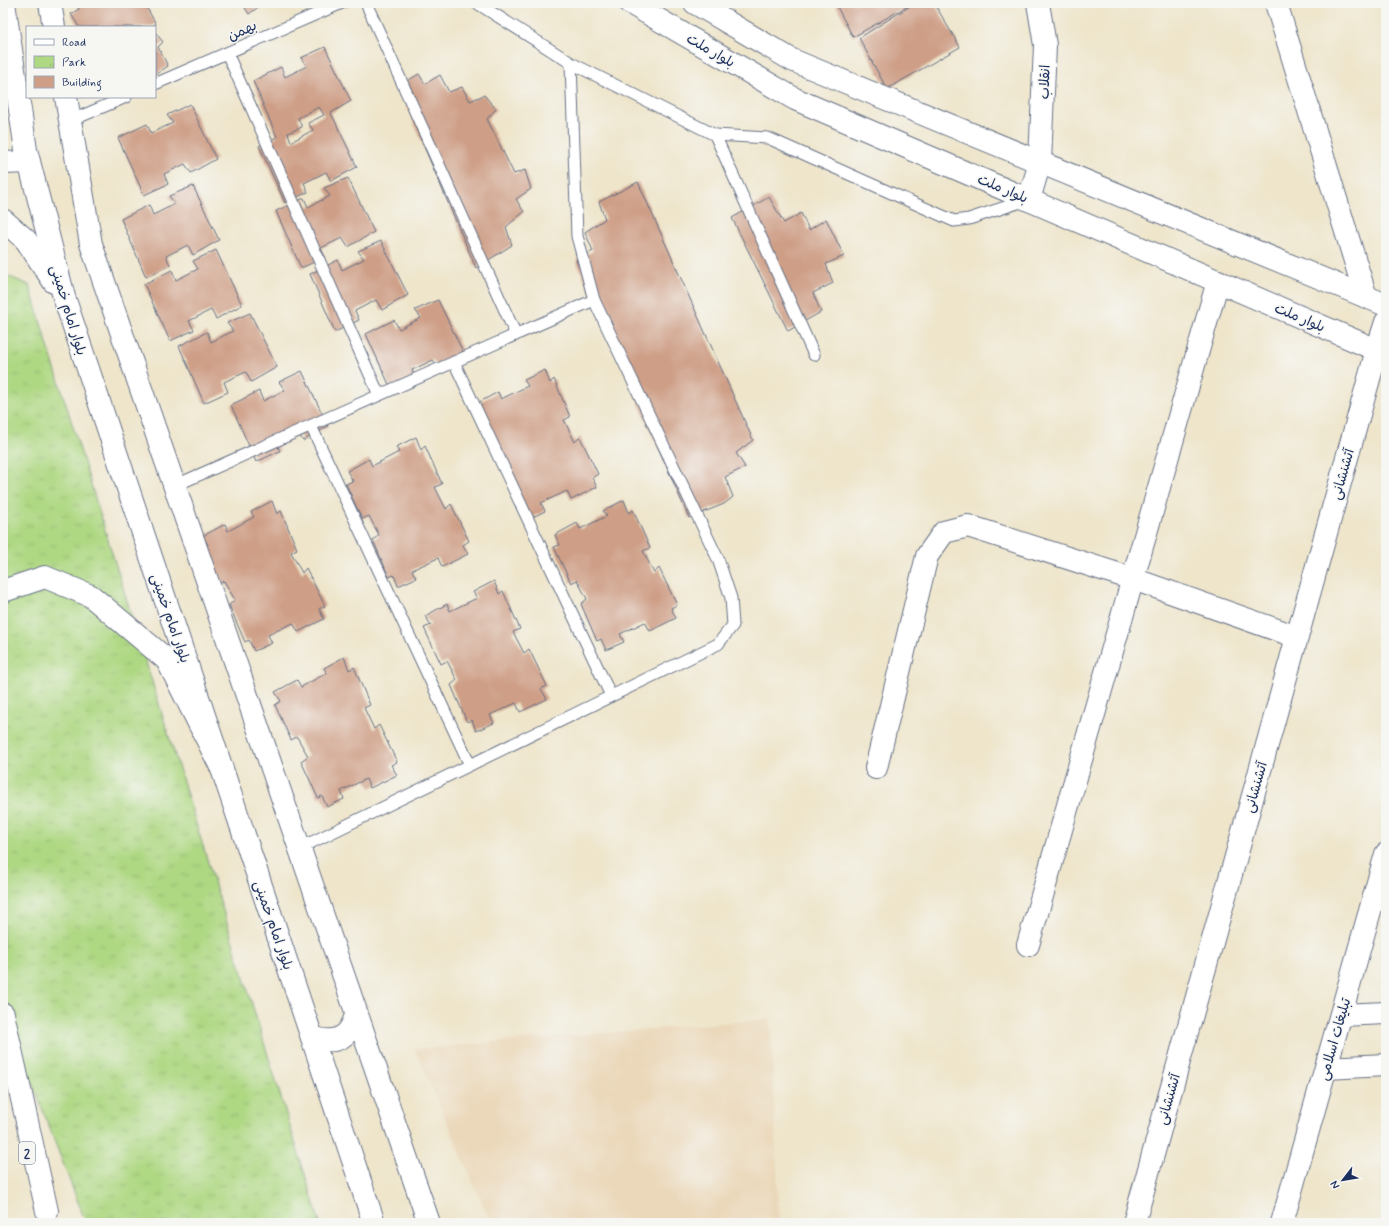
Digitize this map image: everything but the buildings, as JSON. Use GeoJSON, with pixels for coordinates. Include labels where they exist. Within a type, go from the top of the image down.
{"type":"FeatureCollection","features":[{"type":"Feature","properties":{"kind":"main road","name":"بلوار امام خمینی"},"geometry":{"type":"LineString","coordinates":[[4,3],[29,162],[64,297],[374,1223]]}},
{"type":"Feature","properties":{"kind":"main road"},"geometry":{"type":"LineString","coordinates":[[50,3],[54,26]]}},
{"type":"Feature","properties":{"kind":"main road","name":"بلوار ملت"},"geometry":{"type":"LineString","coordinates":[[630,3],[795,99],[1382,352]]}},
{"type":"Feature","properties":{"kind":"main road"},"geometry":{"type":"LineString","coordinates":[[695,3],[792,60],[1386,305]]}},
{"type":"Feature","properties":{"kind":"main road","name":"انقلاب"},"geometry":{"type":"LineString","coordinates":[[1029,200],[1040,162],[1046,45],[1038,3]]}},
{"type":"Feature","properties":{"kind":"main road"},"geometry":{"type":"LineString","coordinates":[[1276,3],[1366,297]]}},
{"type":"Feature","properties":{"kind":"main road"},"geometry":{"type":"LineString","coordinates":[[66,98],[91,244],[429,1223]]}},
{"type":"Feature","properties":{"kind":"main road"},"geometry":{"type":"LineString","coordinates":[[3,163],[29,162]]}},
{"type":"Feature","properties":{"kind":"main road"},"geometry":{"type":"LineString","coordinates":[[3,220],[26,240],[64,297]]}},
{"type":"Feature","properties":{"kind":"main road"},"geometry":{"type":"LineString","coordinates":[[1028,945],[1218,281]]}},
{"type":"Feature","properties":{"kind":"main road","name":"آتشنشانی"},"geometry":{"type":"LineString","coordinates":[[1134,1223],[1297,637],[1382,352],[1386,322]]}},
{"type":"Feature","properties":{"kind":"main road"},"geometry":{"type":"LineString","coordinates":[[876,768],[926,556],[944,532],[968,526],[1133,579],[1297,637]]}},
{"type":"Feature","properties":{"kind":"main road"},"geometry":{"type":"LineString","coordinates":[[3,591],[45,577],[91,596],[167,660],[222,769]]}},
{"type":"Feature","properties":{"kind":"main road","name":"تبلیغات اسلامی"},"geometry":{"type":"LineString","coordinates":[[1282,1223],[1386,854]]}},
{"type":"Feature","properties":{"kind":"main road"},"geometry":{"type":"LineString","coordinates":[[1341,1015],[1386,1013]]}},
{"type":"Feature","properties":{"kind":"main road"},"geometry":{"type":"LineString","coordinates":[[3,1014],[49,1217]]}},
{"type":"Feature","properties":{"kind":"main road"},"geometry":{"type":"LineString","coordinates":[[312,1037],[323,1041],[335,1040],[346,1035],[353,1026],[356,1015]]}},
{"type":"Feature","properties":{"kind":"main road"},"geometry":{"type":"LineString","coordinates":[[1326,1068],[1386,1065]]}},
{"type":"Feature","properties":{"kind":"main road","name":"2"},"geometry":{"type":"LineString","coordinates":[[3,1082],[49,1217]]}},
{"type":"Feature","properties":{"kind":"lane","name":"بهمن"},"geometry":{"type":"LineString","coordinates":[[156,84],[342,3]]}},
{"type":"Feature","properties":{"kind":"lane"},"geometry":{"type":"LineString","coordinates":[[366,3],[516,334]]}},
{"type":"Feature","properties":{"kind":"lane"},"geometry":{"type":"LineString","coordinates":[[477,3],[571,63],[715,135],[768,138],[954,221],[969,219],[1029,200]]}},
{"type":"Feature","properties":{"kind":"lane"},"geometry":{"type":"LineString","coordinates":[[227,53],[379,395]]}},
{"type":"Feature","properties":{"kind":"lane"},"geometry":{"type":"LineString","coordinates":[[300,848],[718,644],[733,625],[731,598],[718,559],[594,300],[577,236],[571,63]]}},
{"type":"Feature","properties":{"kind":"lane"},"geometry":{"type":"LineString","coordinates":[[70,121],[124,98]]}},
{"type":"Feature","properties":{"kind":"lane"},"geometry":{"type":"LineString","coordinates":[[715,135],[814,355]]}},
{"type":"Feature","properties":{"kind":"lane"},"geometry":{"type":"LineString","coordinates":[[174,486],[594,300]]}},
{"type":"Feature","properties":{"kind":"lane"},"geometry":{"type":"LineString","coordinates":[[454,362],[610,696]]}},
{"type":"Feature","properties":{"kind":"lane"},"geometry":{"type":"LineString","coordinates":[[311,426],[470,765]]}},
{"type":"Feature","properties":{"kind":"shaded area"},"geometry":{"type":"Polygon","coordinates":[[[771,1019],[779,1223],[491,1223],[415,1049],[771,1019]]]}},
{"type":"Feature","properties":{"kind":"green space"},"geometry":{"type":"Polygon","coordinates":[[[3,274],[29,285],[320,1223],[86,1223],[3,1007],[3,274]]]}}]}
